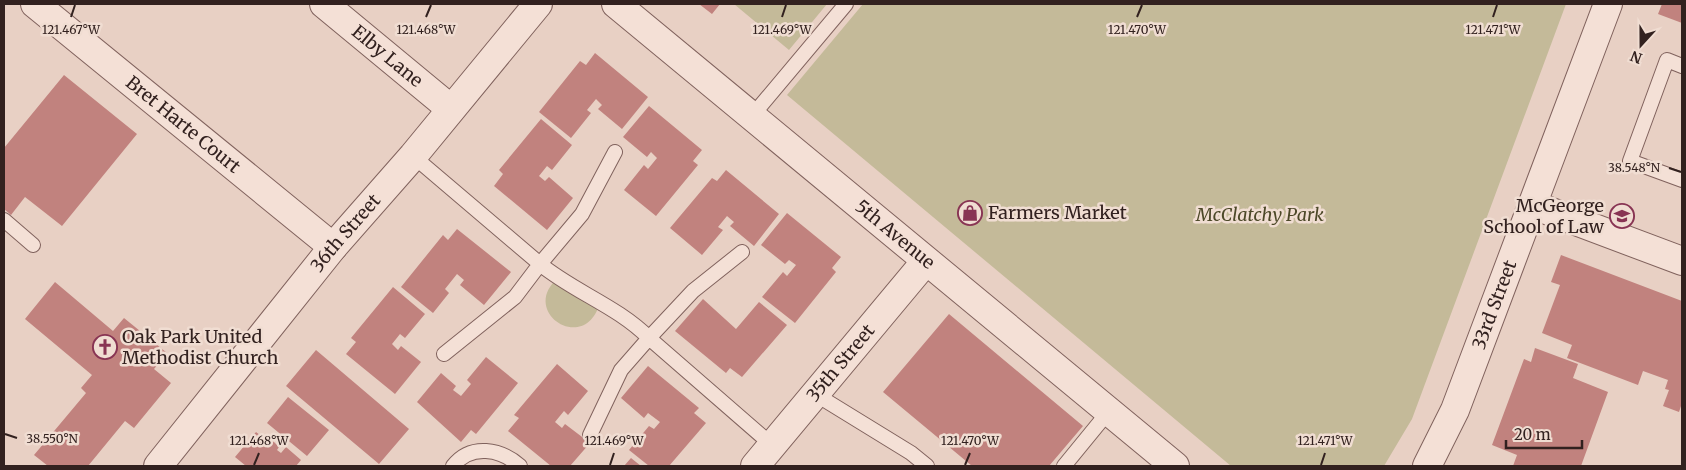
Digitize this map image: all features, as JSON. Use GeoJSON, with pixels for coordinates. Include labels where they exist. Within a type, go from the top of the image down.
{"type":"FeatureCollection","features":[{"type":"Feature","properties":{"kind":"street","name":"Bret Harte Court"},"geometry":{"type":"LineString","coordinates":[[35,4],[333,247]]}},
{"type":"Feature","properties":{"kind":"street","name":"Elby Lane"},"geometry":{"type":"LineString","coordinates":[[324,4],[451,109]]}},
{"type":"Feature","properties":{"kind":"street","name":"36th Street"},"geometry":{"type":"LineString","coordinates":[[158,466],[333,247],[412,156],[538,4]]}},
{"type":"Feature","properties":{"kind":"street","name":"5th Avenue"},"geometry":{"type":"LineString","coordinates":[[616,4],[1173,466]]}},
{"type":"Feature","properties":{"kind":"street","name":"33rd Street"},"geometry":{"type":"LineString","coordinates":[[1435,466],[1608,4]]}},
{"type":"Feature","properties":{"kind":"street"},"geometry":{"type":"LineString","coordinates":[[1533,205],[1682,261]]}},
{"type":"Feature","properties":{"kind":"street","name":"35th Street"},"geometry":{"type":"LineString","coordinates":[[755,466],[926,260]]}},
{"type":"Feature","properties":{"kind":"street"},"geometry":{"type":"LineString","coordinates":[[1427,466],[1455,410]]}},
{"type":"Feature","properties":{"kind":"lane"},"geometry":{"type":"LineString","coordinates":[[752,116],[846,4]]}},
{"type":"Feature","properties":{"kind":"lane"},"geometry":{"type":"LineString","coordinates":[[1682,66],[1667,60],[1630,161],[1682,180]]}},
{"type":"Feature","properties":{"kind":"lane"},"geometry":{"type":"LineString","coordinates":[[444,354],[507,304],[582,214],[614,152]]}},
{"type":"Feature","properties":{"kind":"lane"},"geometry":{"type":"LineString","coordinates":[[412,156],[540,264],[575,289],[618,311],[772,446]]}},
{"type":"Feature","properties":{"kind":"lane"},"geometry":{"type":"LineString","coordinates":[[4,220],[33,245]]}},
{"type":"Feature","properties":{"kind":"lane"},"geometry":{"type":"LineString","coordinates":[[590,434],[621,370],[693,291],[742,252]]}},
{"type":"Feature","properties":{"kind":"lane"},"geometry":{"type":"LineString","coordinates":[[814,394],[911,453],[927,466]]}},
{"type":"Feature","properties":{"kind":"lane"},"geometry":{"type":"LineString","coordinates":[[1064,466],[1109,411]]}},
{"type":"Feature","properties":{"kind":"lane"},"geometry":{"type":"LineString","coordinates":[[453,466],[468,454],[486,450],[511,458],[520,466]]}},
{"type":"Feature","properties":{"kind":"green space"},"geometry":{"type":"Polygon","coordinates":[[[734,4],[827,4],[789,50],[734,4]]]}},
{"type":"Feature","properties":{"kind":"green space","name":"McClatchy Park"},"geometry":{"type":"Polygon","coordinates":[[[863,4],[1566,4],[1412,419],[1384,466],[1231,466],[787,95],[863,4]]]}},
{"type":"Feature","properties":{"kind":"green space"},"geometry":{"type":"Polygon","coordinates":[[[558,278],[600,302],[593,318],[582,326],[570,327],[559,323],[550,315],[546,304],[548,291],[558,278]]]}},
{"type":"Feature","properties":{"kind":"building"},"geometry":{"type":"Polygon","coordinates":[[[699,4],[720,4],[712,14],[699,4]]]}},
{"type":"Feature","properties":{"kind":"building"},"geometry":{"type":"Polygon","coordinates":[[[1662,4],[1682,4],[1682,23],[1658,14],[1662,4]]]}},
{"type":"Feature","properties":{"kind":"building"},"geometry":{"type":"Polygon","coordinates":[[[595,53],[648,97],[622,129],[598,109],[602,105],[596,99],[587,110],[591,113],[571,138],[539,112],[580,61],[586,65],[595,53]]]}},
{"type":"Feature","properties":{"kind":"building"},"geometry":{"type":"Polygon","coordinates":[[[64,75],[137,134],[62,226],[25,197],[11,215],[4,209],[4,148],[64,75]]]}},
{"type":"Feature","properties":{"kind":"building"},"geometry":{"type":"Polygon","coordinates":[[[649,106],[702,150],[693,161],[698,165],[656,216],[624,190],[644,165],[648,169],[657,158],[651,152],[647,157],[623,137],[649,106]]]}},
{"type":"Feature","properties":{"kind":"building"},"geometry":{"type":"Polygon","coordinates":[[[541,119],[572,145],[552,170],[547,166],[539,176],[545,181],[549,177],[573,198],[547,230],[494,186],[503,174],[499,170],[541,119]]]}},
{"type":"Feature","properties":{"kind":"building"},"geometry":{"type":"Polygon","coordinates":[[[726,170],[779,214],[754,246],[730,226],[734,222],[727,216],[718,227],[723,230],[702,255],[670,228],[712,178],[717,181],[726,170]]]}},
{"type":"Feature","properties":{"kind":"building"},"geometry":{"type":"Polygon","coordinates":[[[787,213],[841,257],[832,268],[836,272],[795,323],[762,297],[783,272],[787,276],[796,265],[789,260],[785,264],[761,245],[787,213]]]}},
{"type":"Feature","properties":{"kind":"building"},"geometry":{"type":"Polygon","coordinates":[[[457,229],[511,272],[484,305],[460,285],[464,280],[457,274],[445,289],[449,293],[433,313],[401,287],[443,235],[448,240],[457,229]]]}},
{"type":"Feature","properties":{"kind":"building"},"geometry":{"type":"Polygon","coordinates":[[[1561,255],[1682,301],[1682,403],[1679,412],[1663,406],[1669,390],[1665,389],[1668,380],[1643,371],[1638,385],[1567,358],[1572,345],[1542,333],[1560,285],[1551,282],[1561,255]]]}},
{"type":"Feature","properties":{"kind":"building"},"geometry":{"type":"Polygon","coordinates":[[[55,282],[113,331],[124,318],[167,353],[154,369],[171,383],[134,428],[125,421],[88,466],[48,466],[34,455],[86,393],[81,388],[92,375],[25,319],[55,282]]]}},
{"type":"Feature","properties":{"kind":"building"},"geometry":{"type":"Polygon","coordinates":[[[393,287],[425,314],[405,338],[400,334],[392,344],[398,350],[401,346],[421,362],[395,394],[346,354],[356,342],[351,338],[393,287]]]}},
{"type":"Feature","properties":{"kind":"building"},"geometry":{"type":"Polygon","coordinates":[[[703,299],[736,329],[759,302],[787,325],[742,377],[730,368],[726,373],[675,331],[703,299]]]}},
{"type":"Feature","properties":{"kind":"building"},"geometry":{"type":"Polygon","coordinates":[[[949,314],[1083,426],[1049,466],[972,466],[883,392],[949,314]]]}},
{"type":"Feature","properties":{"kind":"building"},"geometry":{"type":"Polygon","coordinates":[[[1535,348],[1578,364],[1573,378],[1608,392],[1581,466],[1513,466],[1517,455],[1492,445],[1524,359],[1531,362],[1535,348]]]}},
{"type":"Feature","properties":{"kind":"building"},"geometry":{"type":"Polygon","coordinates":[[[316,350],[409,429],[379,464],[286,386],[316,350]]]}},
{"type":"Feature","properties":{"kind":"building"},"geometry":{"type":"Polygon","coordinates":[[[486,357],[518,383],[476,434],[471,430],[461,442],[417,402],[441,373],[456,386],[453,390],[461,396],[471,384],[467,380],[486,357]]]}},
{"type":"Feature","properties":{"kind":"building"},"geometry":{"type":"Polygon","coordinates":[[[557,364],[588,391],[568,415],[564,411],[555,422],[562,428],[565,424],[590,443],[570,466],[551,466],[508,431],[519,418],[514,415],[557,364]]]}},
{"type":"Feature","properties":{"kind":"building"},"geometry":{"type":"Polygon","coordinates":[[[648,366],[699,408],[694,413],[706,423],[669,466],[649,466],[629,450],[649,426],[654,429],[660,422],[648,413],[644,418],[621,398],[648,366]]]}},
{"type":"Feature","properties":{"kind":"building"},"geometry":{"type":"Polygon","coordinates":[[[288,397],[329,430],[307,456],[267,423],[288,397]]]}},
{"type":"Feature","properties":{"kind":"building"},"geometry":{"type":"Polygon","coordinates":[[[256,432],[270,443],[272,440],[279,447],[277,450],[281,453],[286,447],[301,460],[296,466],[246,466],[235,457],[256,432]]]}},
{"type":"Feature","properties":{"kind":"building"},"geometry":{"type":"Polygon","coordinates":[[[631,458],[641,466],[624,466],[631,458]]]}},
{"type":"Feature","properties":{"kind":"place","name":"Farmers Market"},"geometry":{"type":"Point","coordinates":[970,213]}},
{"type":"Feature","properties":{"kind":"place","name":"McGeorge School of Law"},"geometry":{"type":"Point","coordinates":[1622,216]}},
{"type":"Feature","properties":{"kind":"place","name":"Oak Park United Methodist Church"},"geometry":{"type":"Point","coordinates":[105,347]}}]}
